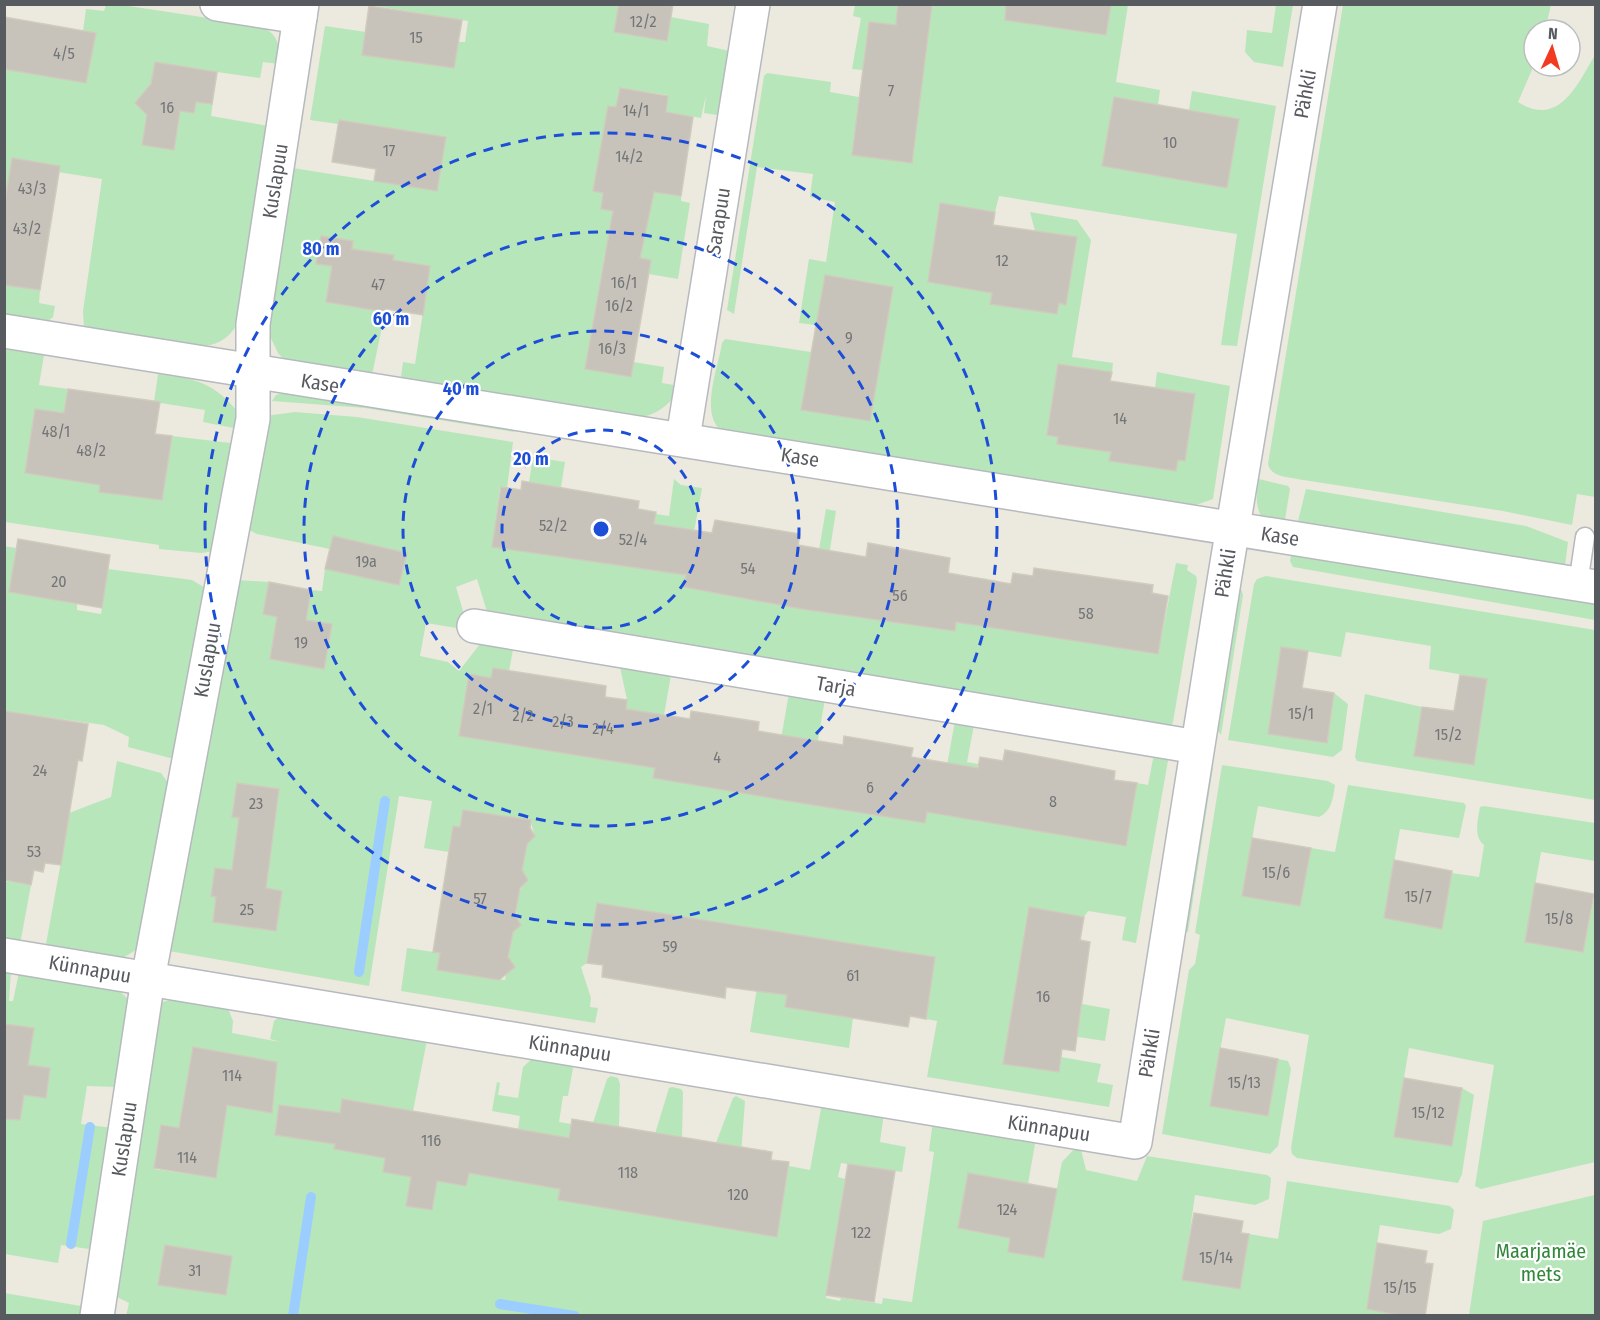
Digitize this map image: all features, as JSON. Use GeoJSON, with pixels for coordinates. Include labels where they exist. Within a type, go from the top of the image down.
{"type":"FeatureCollection","features":[{"type":"Feature","properties":{"kind":"street"},"geometry":{"type":"LineString","coordinates":[[217,4],[301,11]]}},
{"type":"Feature","properties":{"kind":"street","name":"Sarapuu"},"geometry":{"type":"LineString","coordinates":[[683,438],[753,4]]}},
{"type":"Feature","properties":{"kind":"street","name":"Pähkli"},"geometry":{"type":"LineString","coordinates":[[1135,1142],[1197,747],[1320,4]]}},
{"type":"Feature","properties":{"kind":"street","name":"Kuslapuu"},"geometry":{"type":"LineString","coordinates":[[97,1316],[148,979],[253,419],[251,372],[253,324],[301,11]]}},
{"type":"Feature","properties":{"kind":"street","name":"Kase"},"geometry":{"type":"LineString","coordinates":[[4,331],[251,372],[683,438],[1587,585]]}},
{"type":"Feature","properties":{"kind":"street","name":"Tarja"},"geometry":{"type":"LineString","coordinates":[[474,626],[1197,747]]}},
{"type":"Feature","properties":{"kind":"street","name":"Künnapuu"},"geometry":{"type":"LineString","coordinates":[[4,955],[1135,1142]]}},
{"type":"Feature","properties":{"kind":"lane"},"geometry":{"type":"LineString","coordinates":[[1585,537],[1587,585]]}},
{"type":"Feature","properties":{"kind":"green space"},"geometry":{"type":"Polygon","coordinates":[[[106,5],[122,5],[261,26],[272,33],[277,42],[279,64],[263,62],[260,78],[217,72],[211,116],[269,126],[240,319],[230,334],[216,343],[204,346],[84,327],[83,311],[102,179],[58,172],[59,166],[12,159],[5,207],[5,69],[32,74],[96,33],[83,31],[86,9],[104,11],[106,5]]]}},
{"type":"Feature","properties":{"kind":"green space"},"geometry":{"type":"Polygon","coordinates":[[[370,5],[619,5],[614,32],[667,41],[671,17],[709,24],[707,46],[734,52],[723,116],[704,113],[706,95],[701,118],[666,112],[668,95],[620,88],[616,107],[608,106],[594,190],[654,192],[681,196],[681,201],[690,203],[678,279],[649,274],[651,260],[605,252],[585,369],[630,377],[633,362],[664,367],[662,383],[680,386],[674,397],[664,407],[653,414],[641,417],[400,385],[403,362],[415,364],[430,266],[393,260],[394,255],[352,249],[353,241],[321,236],[316,264],[332,266],[326,302],[385,312],[371,380],[285,361],[278,353],[268,332],[293,168],[437,191],[446,137],[339,120],[338,124],[310,120],[325,26],[366,32],[362,55],[454,68],[458,42],[465,42],[468,21],[370,5]]]}},
{"type":"Feature","properties":{"kind":"green space"},"geometry":{"type":"Polygon","coordinates":[[[855,5],[997,5],[1034,10],[1033,24],[1106,35],[1111,5],[1128,5],[1116,82],[1160,90],[1158,105],[1103,166],[1227,188],[1189,110],[1192,91],[1276,106],[1237,346],[1221,345],[1237,234],[999,196],[995,212],[940,204],[929,277],[940,279],[940,284],[992,293],[990,303],[1057,314],[1059,303],[1066,305],[1077,238],[1035,231],[1030,212],[1077,220],[1091,240],[1072,357],[1113,363],[1112,372],[1058,364],[1047,434],[1058,437],[1057,444],[1111,452],[1110,461],[1176,471],[1178,460],[1185,461],[1195,395],[1155,388],[1157,372],[1230,386],[1213,499],[1196,505],[719,429],[711,411],[711,400],[722,343],[725,339],[811,352],[802,410],[870,421],[893,287],[825,275],[816,325],[799,323],[809,259],[826,262],[835,202],[810,197],[813,174],[757,167],[734,314],[727,310],[764,76],[767,73],[831,82],[830,92],[859,97],[852,155],[912,162],[929,30],[869,22],[863,70],[852,69],[861,18],[853,16],[855,5]]]}},
{"type":"Feature","properties":{"kind":"green space"},"geometry":{"type":"Polygon","coordinates":[[[1276,5],[1293,5],[1283,67],[1254,62],[1245,52],[1247,30],[1272,33],[1276,5]]]}},
{"type":"Feature","properties":{"kind":"green space"},"geometry":{"type":"Polygon","coordinates":[[[1343,5],[1551,5],[1548,18],[1522,18],[1522,78],[1528,78],[1518,102],[1532,109],[1545,110],[1556,106],[1574,90],[1595,55],[1595,497],[1577,494],[1572,525],[1503,511],[1284,477],[1272,472],[1268,464],[1343,5]]]}},
{"type":"Feature","properties":{"kind":"green space"},"geometry":{"type":"Polygon","coordinates":[[[4,285],[40,290],[39,303],[55,306],[53,317],[47,322],[5,315],[4,285]]]}},
{"type":"Feature","properties":{"kind":"green space"},"geometry":{"type":"Polygon","coordinates":[[[4,349],[44,355],[39,385],[68,389],[64,413],[35,409],[30,445],[39,475],[100,485],[99,492],[162,500],[172,436],[239,444],[215,551],[201,553],[159,549],[159,545],[5,522],[4,349]]]}},
{"type":"Feature","properties":{"kind":"green space"},"geometry":{"type":"Polygon","coordinates":[[[158,374],[194,380],[212,388],[239,413],[239,429],[203,422],[205,410],[154,402],[158,374]]]}},
{"type":"Feature","properties":{"kind":"green space"},"geometry":{"type":"Polygon","coordinates":[[[284,393],[515,427],[514,432],[365,408],[272,401],[276,395],[284,393]]]}},
{"type":"Feature","properties":{"kind":"green space"},"geometry":{"type":"Polygon","coordinates":[[[295,412],[357,417],[513,442],[507,488],[500,487],[492,547],[648,569],[656,514],[669,516],[674,479],[681,485],[702,488],[684,587],[802,609],[819,550],[826,509],[836,511],[826,575],[955,631],[964,576],[988,579],[987,592],[1004,629],[1158,654],[1176,563],[1188,565],[1187,570],[1196,576],[1197,581],[1173,722],[1171,726],[1164,727],[488,615],[477,579],[456,587],[465,618],[463,629],[426,623],[420,656],[448,662],[459,671],[480,644],[513,650],[509,671],[493,668],[491,678],[469,675],[459,736],[617,762],[627,700],[620,667],[671,675],[653,778],[771,797],[789,693],[825,699],[807,804],[934,769],[946,771],[955,721],[974,725],[967,762],[978,764],[969,819],[1125,846],[1137,783],[1148,785],[1154,754],[1169,755],[1136,943],[1122,940],[1126,917],[1088,911],[1084,917],[1029,908],[1004,1064],[1058,1072],[1061,1057],[1101,1064],[1097,1082],[1113,1085],[1109,1107],[927,1077],[937,1021],[926,1019],[935,957],[771,993],[787,995],[785,1007],[823,1001],[821,1013],[853,1018],[849,1048],[750,1032],[757,988],[597,903],[587,963],[581,967],[591,998],[590,1007],[598,1008],[595,1023],[401,991],[407,948],[440,953],[438,970],[505,980],[506,974],[515,967],[508,957],[513,932],[521,925],[516,907],[518,895],[528,880],[522,870],[527,844],[535,836],[530,820],[463,810],[460,827],[453,827],[449,852],[424,848],[432,801],[399,796],[369,986],[169,951],[236,580],[269,582],[263,614],[277,617],[270,659],[324,669],[332,624],[306,620],[311,590],[322,591],[325,569],[399,585],[407,553],[333,536],[330,549],[257,534],[245,528],[265,416],[295,412]]]}},
{"type":"Feature","properties":{"kind":"green space"},"geometry":{"type":"Polygon","coordinates":[[[533,457],[565,462],[561,487],[556,487],[555,495],[529,482],[533,457]]]}},
{"type":"Feature","properties":{"kind":"green space"},"geometry":{"type":"Polygon","coordinates":[[[1259,479],[1288,486],[1290,489],[1284,525],[1262,518],[1257,499],[1259,479]]]}},
{"type":"Feature","properties":{"kind":"green space"},"geometry":{"type":"Polygon","coordinates":[[[1306,489],[1526,526],[1568,542],[1565,566],[1296,529],[1306,489]]]}},
{"type":"Feature","properties":{"kind":"green space"},"geometry":{"type":"Polygon","coordinates":[[[4,546],[16,548],[9,592],[77,604],[77,610],[101,614],[108,569],[192,580],[207,589],[177,756],[170,758],[128,747],[129,737],[104,725],[5,711],[4,546]]]}},
{"type":"Feature","properties":{"kind":"green space"},"geometry":{"type":"Polygon","coordinates":[[[1292,550],[1595,601],[1595,620],[1293,567],[1290,561],[1292,550]]]}},
{"type":"Feature","properties":{"kind":"green space"},"geometry":{"type":"Polygon","coordinates":[[[1266,576],[1595,630],[1595,800],[1357,761],[1355,757],[1365,694],[1422,707],[1414,756],[1487,679],[1429,669],[1431,646],[1346,632],[1341,657],[1281,647],[1268,733],[1327,742],[1334,693],[1348,704],[1342,750],[1333,757],[1228,740],[1254,584],[1257,579],[1266,576]]]}},
{"type":"Feature","properties":{"kind":"green space"},"geometry":{"type":"Polygon","coordinates":[[[1240,586],[1243,595],[1221,735],[1217,729],[1217,719],[1240,586]]]}},
{"type":"Feature","properties":{"kind":"green space"},"geometry":{"type":"Polygon","coordinates":[[[117,761],[161,773],[171,787],[142,942],[136,950],[121,959],[48,947],[46,944],[65,840],[5,829],[69,813],[111,797],[117,761]]]}},
{"type":"Feature","properties":{"kind":"green space"},"geometry":{"type":"Polygon","coordinates":[[[1222,765],[1328,781],[1335,785],[1329,808],[1319,817],[1258,806],[1242,896],[1300,906],[1311,848],[1335,852],[1348,785],[1464,803],[1466,806],[1459,838],[1400,829],[1384,918],[1442,928],[1452,873],[1479,877],[1484,845],[1477,832],[1480,807],[1595,823],[1595,861],[1541,852],[1525,942],[1583,952],[1595,894],[1595,1162],[1481,1189],[1475,1186],[1494,1065],[1409,1048],[1394,1137],[1452,1146],[1462,1088],[1474,1095],[1462,1174],[1458,1183],[1297,1158],[1292,1154],[1291,1148],[1309,1035],[1226,1018],[1210,1106],[1268,1116],[1278,1059],[1288,1061],[1291,1069],[1278,1146],[1270,1154],[1162,1134],[1189,970],[1195,964],[1200,935],[1195,933],[1222,765]]]}},
{"type":"Feature","properties":{"kind":"green space"},"geometry":{"type":"Polygon","coordinates":[[[1213,767],[1188,932],[1183,932],[1210,771],[1213,767]]]}},
{"type":"Feature","properties":{"kind":"green space"},"geometry":{"type":"Polygon","coordinates":[[[4,881],[31,885],[21,939],[18,942],[5,940],[4,881]]]}},
{"type":"Feature","properties":{"kind":"green space"},"geometry":{"type":"Polygon","coordinates":[[[5,969],[11,970],[9,1001],[13,1001],[19,972],[116,988],[130,1001],[116,1087],[87,1086],[81,1124],[113,1128],[96,1250],[61,1245],[58,1263],[5,1254],[5,1092],[46,1098],[50,1069],[28,1065],[34,1029],[5,1024],[5,969]]]}},
{"type":"Feature","properties":{"kind":"green space"},"geometry":{"type":"Polygon","coordinates":[[[179,998],[227,1006],[233,1021],[232,1033],[280,1042],[270,1039],[274,1021],[281,1015],[427,1040],[413,1111],[343,1099],[334,1149],[385,1158],[383,1172],[466,1186],[469,1173],[528,1131],[518,1129],[520,1116],[492,1111],[497,1082],[500,1083],[498,1095],[518,1098],[523,1067],[534,1057],[574,1062],[568,1096],[563,1096],[559,1122],[571,1124],[559,1200],[777,1236],[789,1166],[810,1170],[822,1103],[884,1113],[880,1142],[906,1147],[902,1172],[841,1163],[838,1177],[845,1179],[826,1298],[840,1301],[841,1298],[882,1304],[883,1298],[912,1302],[934,1152],[929,1151],[933,1121],[1036,1138],[1028,1184],[968,1174],[958,1228],[1010,1238],[1008,1252],[1044,1258],[1062,1162],[1077,1146],[1080,1146],[1086,1170],[1137,1181],[1147,1156],[1267,1175],[1271,1178],[1269,1199],[1255,1205],[1195,1195],[1183,1280],[1240,1289],[1249,1234],[1278,1239],[1287,1181],[1450,1206],[1454,1210],[1451,1229],[1439,1234],[1380,1225],[1367,1309],[1403,1315],[126,1316],[129,1303],[115,1296],[157,1007],[162,1002],[179,998]],[[161,1125],[154,1169],[215,1178],[220,1147],[189,1129],[161,1125]]]}},
{"type":"Feature","properties":{"kind":"green space"},"geometry":{"type":"Polygon","coordinates":[[[1082,1004],[1110,1009],[1105,1041],[1065,1035],[1068,1017],[1080,1019],[1082,1004]]]}},
{"type":"Feature","properties":{"kind":"green space"},"geometry":{"type":"Polygon","coordinates":[[[611,1076],[618,1078],[620,1084],[619,1127],[593,1123],[607,1079],[611,1076]]]}},
{"type":"Feature","properties":{"kind":"green space"},"geometry":{"type":"Polygon","coordinates":[[[669,1088],[681,1089],[683,1092],[682,1138],[655,1134],[669,1088]]]}},
{"type":"Feature","properties":{"kind":"green space"},"geometry":{"type":"Polygon","coordinates":[[[736,1096],[745,1101],[741,1155],[716,1143],[733,1098],[736,1096]]]}},
{"type":"Feature","properties":{"kind":"green space","name":"Maarjamäe mets"},"geometry":{"type":"Polygon","coordinates":[[[1595,1195],[1595,1315],[1469,1315],[1483,1221],[1595,1195]]]}},
{"type":"Feature","properties":{"kind":"green space"},"geometry":{"type":"Polygon","coordinates":[[[4,1293],[87,1307],[88,1315],[5,1315],[4,1293]]]}},
{"type":"Feature","properties":{"kind":"building"},"geometry":{"type":"Polygon","coordinates":[[[619,4],[673,4],[667,41],[614,32],[619,4]]]}},
{"type":"Feature","properties":{"kind":"building"},"geometry":{"type":"Polygon","coordinates":[[[898,4],[932,4],[912,163],[852,155],[869,22],[896,25],[898,4]]]}},
{"type":"Feature","properties":{"kind":"building"},"geometry":{"type":"Polygon","coordinates":[[[1006,4],[1111,4],[1106,35],[1005,20],[1006,4]]]}},
{"type":"Feature","properties":{"kind":"building"},"geometry":{"type":"Polygon","coordinates":[[[369,6],[462,20],[454,68],[362,55],[369,6]]]}},
{"type":"Feature","properties":{"kind":"building"},"geometry":{"type":"Polygon","coordinates":[[[4,17],[96,33],[86,83],[4,69],[4,17]]]}},
{"type":"Feature","properties":{"kind":"building"},"geometry":{"type":"Polygon","coordinates":[[[155,62],[217,72],[212,104],[196,102],[194,113],[180,111],[174,150],[142,145],[147,115],[135,103],[151,84],[155,62]]]}},
{"type":"Feature","properties":{"kind":"building"},"geometry":{"type":"Polygon","coordinates":[[[620,88],[668,96],[666,112],[693,117],[681,196],[654,192],[640,258],[651,260],[631,377],[585,369],[613,211],[601,209],[603,193],[593,191],[608,106],[616,107],[620,88]]]}},
{"type":"Feature","properties":{"kind":"building"},"geometry":{"type":"Polygon","coordinates":[[[1114,97],[1239,119],[1227,188],[1102,166],[1114,97]]]}},
{"type":"Feature","properties":{"kind":"building"},"geometry":{"type":"Polygon","coordinates":[[[339,120],[446,137],[437,191],[374,181],[376,169],[332,162],[339,120]]]}},
{"type":"Feature","properties":{"kind":"building"},"geometry":{"type":"Polygon","coordinates":[[[12,158],[60,166],[40,290],[4,285],[4,207],[12,158]]]}},
{"type":"Feature","properties":{"kind":"building"},"geometry":{"type":"Polygon","coordinates":[[[940,203],[995,212],[993,225],[1077,237],[1066,305],[1059,303],[1057,314],[990,304],[992,293],[928,282],[940,203]]]}},
{"type":"Feature","properties":{"kind":"building"},"geometry":{"type":"Polygon","coordinates":[[[321,236],[353,241],[352,249],[394,255],[393,260],[430,266],[423,315],[386,309],[385,312],[326,302],[332,266],[316,264],[321,236]]]}},
{"type":"Feature","properties":{"kind":"building"},"geometry":{"type":"Polygon","coordinates":[[[825,275],[893,287],[870,421],[801,410],[825,275]]]}},
{"type":"Feature","properties":{"kind":"building"},"geometry":{"type":"Polygon","coordinates":[[[1058,364],[1112,372],[1110,381],[1195,394],[1185,461],[1178,460],[1176,471],[1109,461],[1111,452],[1057,444],[1058,437],[1047,435],[1058,364]]]}},
{"type":"Feature","properties":{"kind":"building"},"geometry":{"type":"Polygon","coordinates":[[[68,389],[160,402],[155,434],[172,436],[162,500],[99,492],[100,485],[25,473],[35,409],[64,413],[68,389]]]}},
{"type":"Feature","properties":{"kind":"building"},"geometry":{"type":"Polygon","coordinates":[[[522,481],[639,501],[638,509],[656,512],[654,524],[712,533],[715,520],[800,534],[798,545],[866,557],[868,543],[950,558],[948,573],[1011,584],[1013,573],[1033,576],[1034,568],[1153,585],[1152,593],[1168,596],[1158,654],[956,622],[955,631],[802,609],[684,587],[686,575],[492,547],[501,487],[521,490],[522,481]]]}},
{"type":"Feature","properties":{"kind":"building"},"geometry":{"type":"Polygon","coordinates":[[[333,536],[407,553],[399,585],[325,569],[333,536]]]}},
{"type":"Feature","properties":{"kind":"building"},"geometry":{"type":"Polygon","coordinates":[[[18,539],[110,555],[102,608],[9,592],[18,539]]]}},
{"type":"Feature","properties":{"kind":"building"},"geometry":{"type":"Polygon","coordinates":[[[269,582],[311,590],[306,620],[332,624],[324,669],[270,659],[277,617],[263,614],[269,582]]]}},
{"type":"Feature","properties":{"kind":"building"},"geometry":{"type":"Polygon","coordinates":[[[1281,647],[1308,651],[1302,688],[1334,693],[1327,743],[1268,734],[1281,647]]]}},
{"type":"Feature","properties":{"kind":"building"},"geometry":{"type":"Polygon","coordinates":[[[493,668],[606,686],[605,697],[627,700],[626,709],[690,719],[691,711],[759,722],[758,731],[843,745],[844,736],[913,748],[911,757],[978,768],[980,757],[1003,761],[1005,750],[1115,771],[1114,780],[1137,783],[1126,846],[927,812],[925,823],[807,804],[653,778],[655,768],[459,736],[469,674],[491,678],[493,668]]]}},
{"type":"Feature","properties":{"kind":"building"},"geometry":{"type":"Polygon","coordinates":[[[1460,675],[1487,679],[1474,765],[1414,756],[1422,707],[1454,711],[1460,675]]]}},
{"type":"Feature","properties":{"kind":"building"},"geometry":{"type":"Polygon","coordinates":[[[4,711],[88,724],[82,761],[78,760],[61,865],[45,863],[43,872],[34,870],[31,885],[4,880],[4,711]]]}},
{"type":"Feature","properties":{"kind":"building"},"geometry":{"type":"Polygon","coordinates":[[[237,783],[279,789],[266,888],[282,891],[276,931],[213,922],[216,897],[211,896],[215,868],[232,870],[239,818],[232,817],[237,783]]]}},
{"type":"Feature","properties":{"kind":"building"},"geometry":{"type":"Polygon","coordinates":[[[463,810],[531,820],[530,828],[535,836],[527,844],[522,870],[528,880],[520,888],[515,915],[521,925],[513,932],[508,957],[515,967],[499,980],[437,970],[440,953],[433,952],[453,826],[460,827],[463,810]]]}},
{"type":"Feature","properties":{"kind":"building"},"geometry":{"type":"Polygon","coordinates":[[[1252,838],[1311,848],[1300,906],[1242,896],[1252,838]]]}},
{"type":"Feature","properties":{"kind":"building"},"geometry":{"type":"Polygon","coordinates":[[[1394,860],[1452,871],[1442,929],[1384,918],[1394,860]]]}},
{"type":"Feature","properties":{"kind":"building"},"geometry":{"type":"Polygon","coordinates":[[[1535,883],[1594,894],[1583,952],[1525,942],[1535,883]]]}},
{"type":"Feature","properties":{"kind":"building"},"geometry":{"type":"Polygon","coordinates":[[[597,903],[935,957],[926,1019],[910,1016],[908,1027],[785,1007],[787,995],[726,987],[725,998],[602,977],[603,965],[587,963],[597,903]]]}},
{"type":"Feature","properties":{"kind":"building"},"geometry":{"type":"Polygon","coordinates":[[[1029,907],[1084,917],[1080,940],[1090,942],[1075,1051],[1062,1049],[1059,1072],[1003,1064],[1029,907]]]}},
{"type":"Feature","properties":{"kind":"building"},"geometry":{"type":"Polygon","coordinates":[[[4,1024],[34,1028],[28,1065],[50,1068],[46,1098],[24,1095],[20,1120],[4,1119],[4,1024]]]}},
{"type":"Feature","properties":{"kind":"building"},"geometry":{"type":"Polygon","coordinates":[[[193,1047],[277,1062],[272,1113],[227,1105],[216,1178],[154,1168],[161,1125],[179,1128],[193,1047]]]}},
{"type":"Feature","properties":{"kind":"building"},"geometry":{"type":"Polygon","coordinates":[[[1220,1048],[1278,1059],[1268,1116],[1210,1106],[1220,1048]]]}},
{"type":"Feature","properties":{"kind":"building"},"geometry":{"type":"Polygon","coordinates":[[[1404,1078],[1462,1088],[1452,1146],[1394,1137],[1404,1078]]]}},
{"type":"Feature","properties":{"kind":"building"},"geometry":{"type":"Polygon","coordinates":[[[342,1099],[569,1138],[572,1119],[772,1152],[771,1160],[789,1162],[777,1237],[558,1200],[560,1189],[469,1173],[466,1186],[437,1181],[432,1210],[406,1206],[411,1177],[383,1172],[385,1158],[334,1149],[335,1144],[275,1135],[279,1105],[340,1113],[342,1099]]]}},
{"type":"Feature","properties":{"kind":"building"},"geometry":{"type":"Polygon","coordinates":[[[848,1164],[895,1171],[874,1302],[826,1295],[848,1164]]]}},
{"type":"Feature","properties":{"kind":"building"},"geometry":{"type":"Polygon","coordinates":[[[968,1173],[1057,1189],[1044,1258],[1008,1252],[1010,1238],[958,1228],[968,1173]]]}},
{"type":"Feature","properties":{"kind":"building"},"geometry":{"type":"Polygon","coordinates":[[[1194,1213],[1243,1221],[1241,1233],[1249,1234],[1240,1289],[1182,1280],[1194,1213]]]}},
{"type":"Feature","properties":{"kind":"building"},"geometry":{"type":"Polygon","coordinates":[[[1377,1243],[1427,1251],[1425,1263],[1433,1264],[1425,1316],[1403,1316],[1367,1309],[1377,1243]]]}},
{"type":"Feature","properties":{"kind":"building"},"geometry":{"type":"Polygon","coordinates":[[[165,1245],[232,1256],[226,1295],[158,1285],[165,1245]]]}},
{"type":"Feature","properties":{"kind":"waterway"},"geometry":{"type":"LineString","coordinates":[[359,972],[385,801]]}},
{"type":"Feature","properties":{"kind":"waterway"},"geometry":{"type":"LineString","coordinates":[[71,1244],[90,1127]]}},
{"type":"Feature","properties":{"kind":"waterway"},"geometry":{"type":"LineString","coordinates":[[293,1316],[311,1197]]}},
{"type":"Feature","properties":{"kind":"waterway"},"geometry":{"type":"LineString","coordinates":[[500,1304],[575,1316]]}}]}
